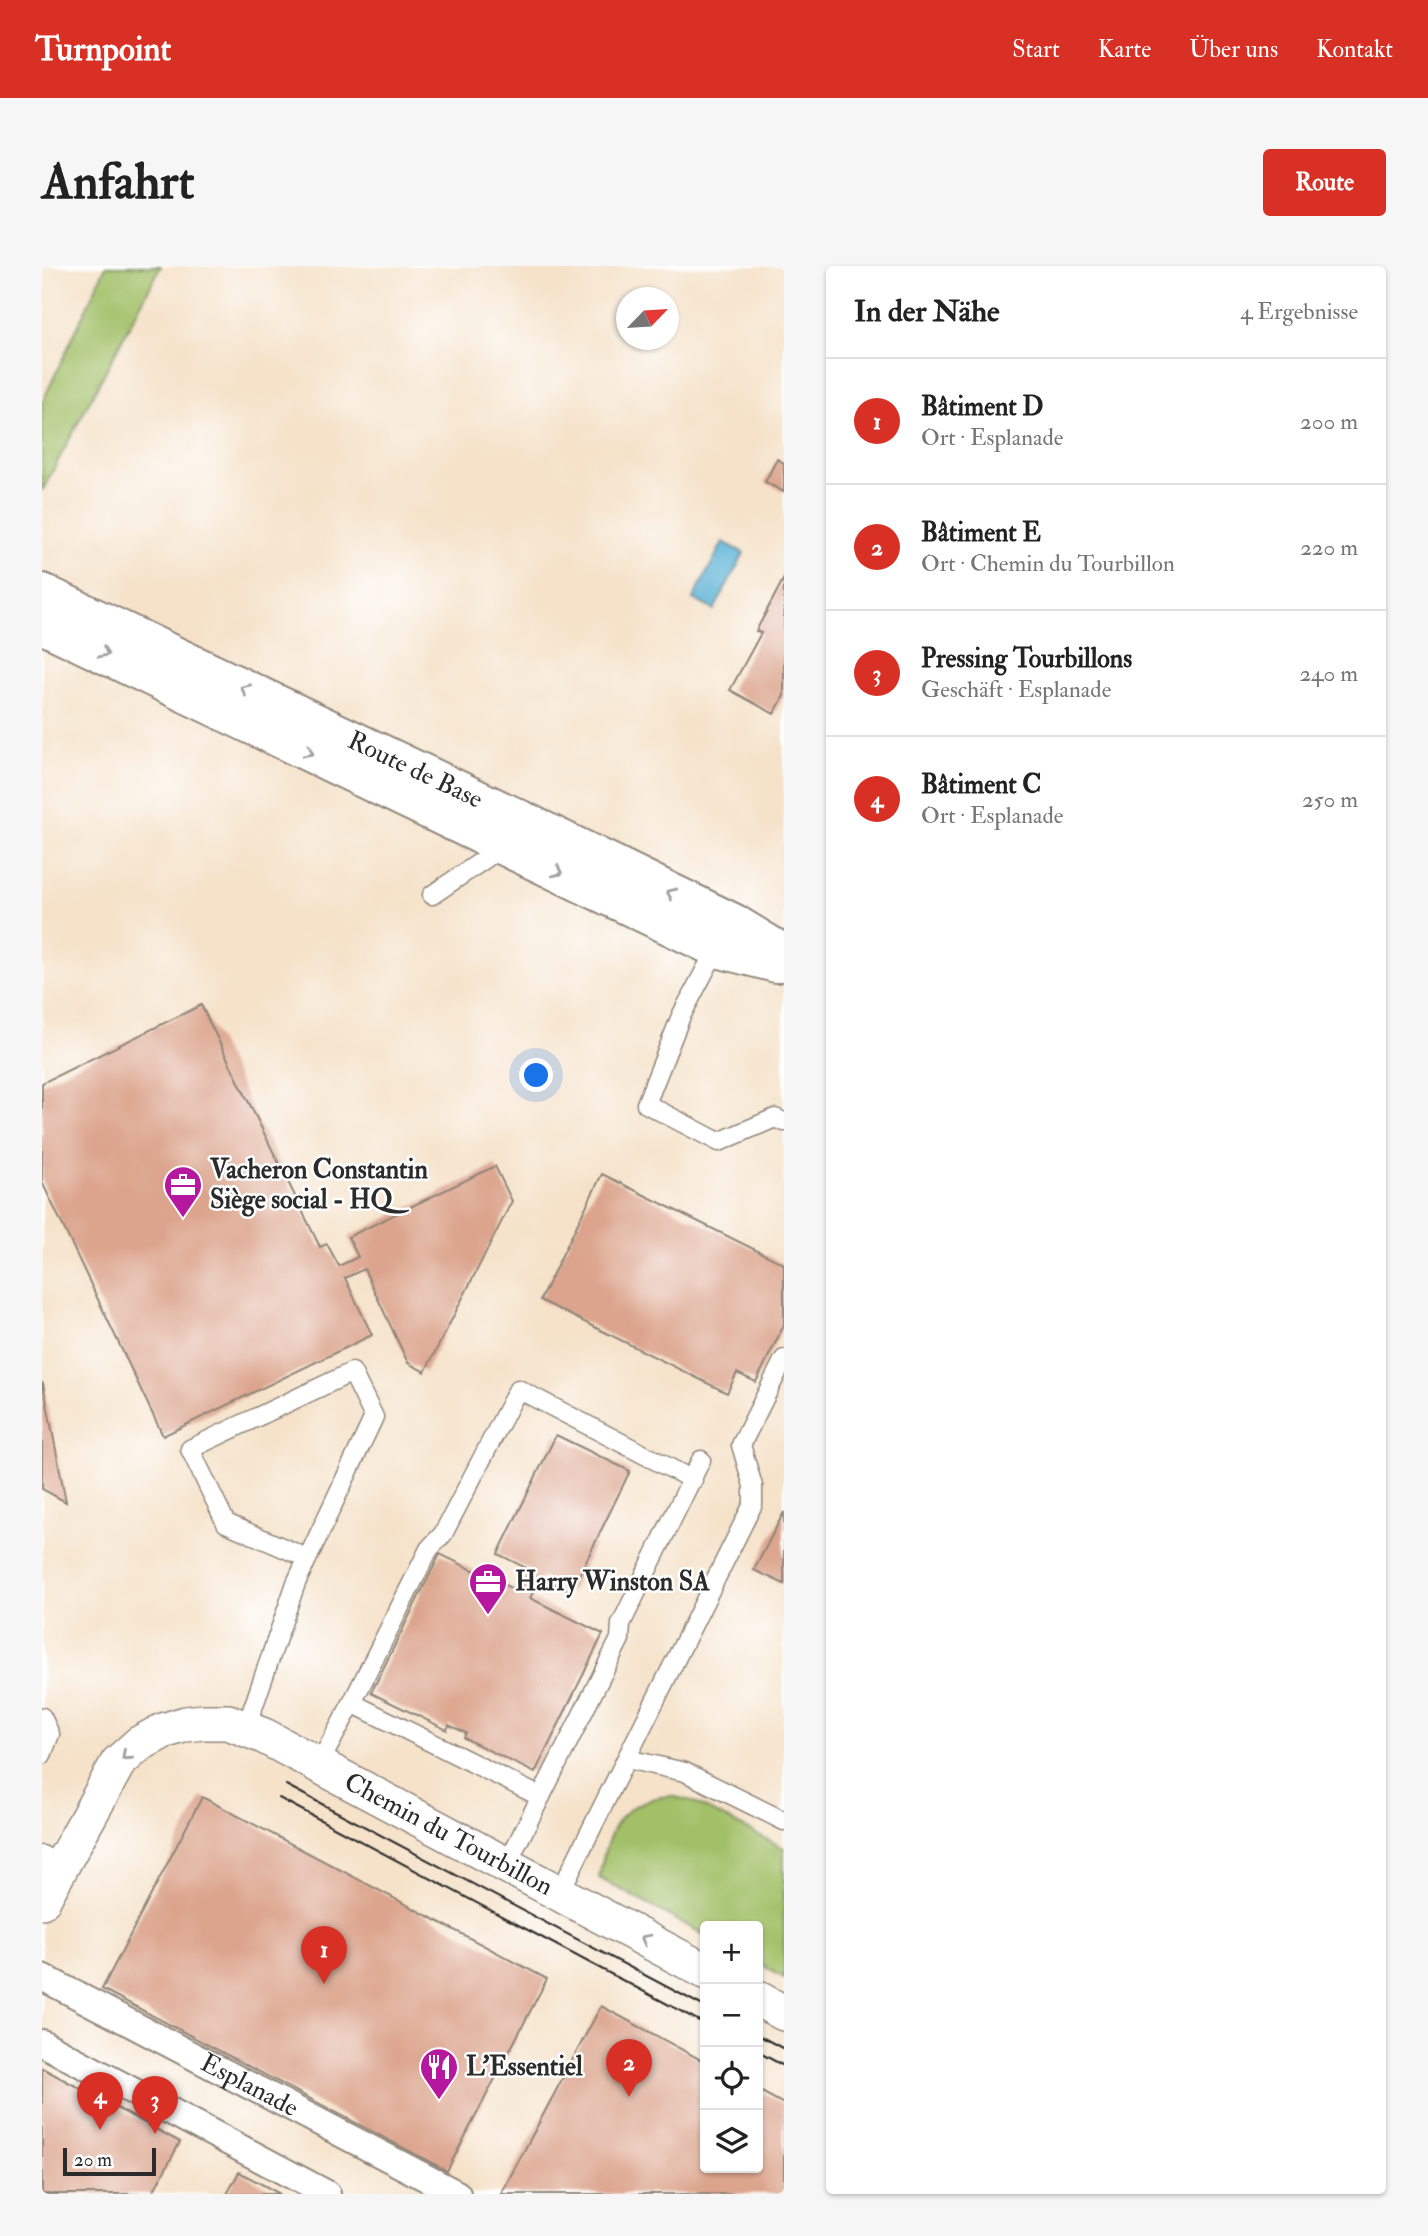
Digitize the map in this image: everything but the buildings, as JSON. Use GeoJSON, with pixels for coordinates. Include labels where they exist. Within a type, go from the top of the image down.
{"type":"FeatureCollection","features":[{"type":"Feature","properties":{"kind":"street","name":"Route de Base"},"geometry":{"type":"LineString","coordinates":[[42,593],[514,834],[784,965]]}},
{"type":"Feature","properties":{"kind":"street","name":"Route de Base"},"geometry":{"type":"LineString","coordinates":[[42,624],[514,834]]}},
{"type":"Feature","properties":{"kind":"street","name":"Route de Base"},"geometry":{"type":"LineString","coordinates":[[725,935],[784,954]]}},
{"type":"Feature","properties":{"kind":"street","name":"Chemin du Tourbillon"},"geometry":{"type":"LineString","coordinates":[[42,1901],[52,1860],[118,1763],[139,1744],[163,1731],[186,1724],[228,1722],[246,1728],[700,1968]]}},
{"type":"Feature","properties":{"kind":"street","name":"Esplanade"},"geometry":{"type":"LineString","coordinates":[[42,1977],[457,2194]]}},
{"type":"Feature","properties":{"kind":"street"},"geometry":{"type":"LineString","coordinates":[[763,2002],[784,2013]]}},
{"type":"Feature","properties":{"kind":"street"},"geometry":{"type":"LineString","coordinates":[[42,2043],[327,2194]]}},
{"type":"Feature","properties":{"kind":"lane"},"geometry":{"type":"LineString","coordinates":[[432,895],[514,834]]}},
{"type":"Feature","properties":{"kind":"lane"},"geometry":{"type":"LineString","coordinates":[[725,935],[681,1016],[646,1104],[719,1142],[775,1118],[784,1122]]}},
{"type":"Feature","properties":{"kind":"lane"},"geometry":{"type":"LineString","coordinates":[[559,1894],[753,1504],[752,1486],[741,1444],[784,1359]]}},
{"type":"Feature","properties":{"kind":"lane"},"geometry":{"type":"LineString","coordinates":[[246,1728],[296,1583],[374,1417],[352,1372],[190,1449],[226,1524],[307,1558]]}},
{"type":"Feature","properties":{"kind":"lane"},"geometry":{"type":"LineString","coordinates":[[318,1766],[429,1549],[443,1534],[518,1389],[693,1480]]}},
{"type":"Feature","properties":{"kind":"lane"},"geometry":{"type":"LineString","coordinates":[[506,1866],[620,1639],[621,1624],[701,1460]]}},
{"type":"Feature","properties":{"kind":"lane"},"geometry":{"type":"LineString","coordinates":[[352,1703],[541,1797]]}},
{"type":"Feature","properties":{"kind":"lane"},"geometry":{"type":"LineString","coordinates":[[42,1717],[50,1734],[42,1755]]}},
{"type":"Feature","properties":{"kind":"lane"},"geometry":{"type":"LineString","coordinates":[[627,1759],[685,1772],[784,1821]]}},
{"type":"Feature","properties":{"kind":"green space"},"geometry":{"type":"Polygon","coordinates":[[[106,266],[161,266],[42,491],[42,403],[106,266]]]}},
{"type":"Feature","properties":{"kind":"green space"},"geometry":{"type":"Polygon","coordinates":[[[671,1796],[691,1801],[784,1848],[784,1978],[763,1966],[763,1921],[700,1921],[700,1932],[599,1878],[606,1846],[618,1821],[638,1804],[671,1796]]]}},
{"type":"Feature","properties":{"kind":"water"},"geometry":{"type":"Polygon","coordinates":[[[723,542],[744,553],[714,610],[693,599],[723,542]]]}},
{"type":"Feature","properties":{"kind":"tram line"},"geometry":{"type":"LineString","coordinates":[[286,1785],[700,2004]]}},
{"type":"Feature","properties":{"kind":"tram line"},"geometry":{"type":"LineString","coordinates":[[279,1798],[700,2021]]}},
{"type":"Feature","properties":{"kind":"tram line"},"geometry":{"type":"LineString","coordinates":[[763,2038],[784,2049]]}},
{"type":"Feature","properties":{"kind":"tram line"},"geometry":{"type":"LineString","coordinates":[[763,2055],[784,2066]]}},
{"type":"Feature","properties":{"kind":"place","name":"Vacheron Constantin Siège social - HQ"},"geometry":{"type":"Point","coordinates":[183,1219]}},
{"type":"Feature","properties":{"kind":"place","name":"Harry Winston SA"},"geometry":{"type":"Point","coordinates":[488,1616]}},
{"type":"Feature","properties":{"kind":"place","name":"Bâtiment D"},"geometry":{"type":"Point","coordinates":[324,1984]}},
{"type":"Feature","properties":{"kind":"place","name":"Bâtiment E"},"geometry":{"type":"Point","coordinates":[629,2097]}},
{"type":"Feature","properties":{"kind":"place","name":"L'Essentiel"},"geometry":{"type":"Point","coordinates":[439,2101]}},
{"type":"Feature","properties":{"kind":"place","name":"Bâtiment C"},"geometry":{"type":"Point","coordinates":[100,2130]}},
{"type":"Feature","properties":{"kind":"place","name":"Pressing Tourbillons"},"geometry":{"type":"Point","coordinates":[155,2134]}}]}
